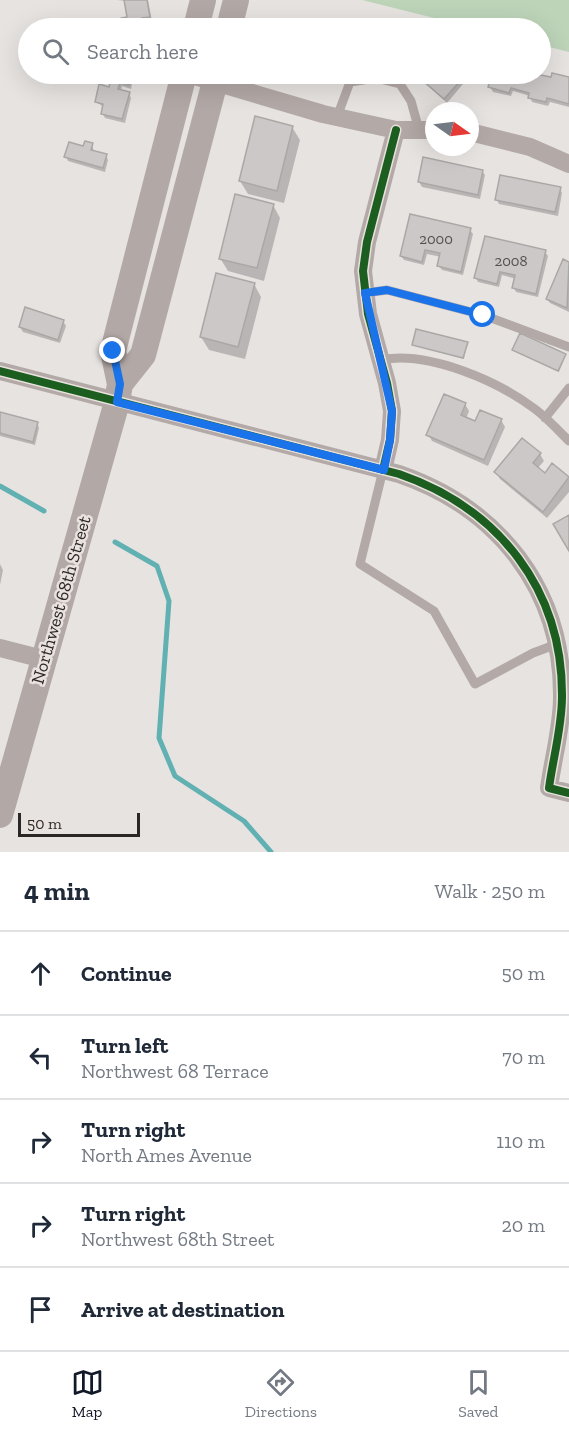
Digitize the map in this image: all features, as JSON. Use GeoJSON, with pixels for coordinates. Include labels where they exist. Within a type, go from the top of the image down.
{"type":"FeatureCollection","features":[{"type":"Feature","properties":{"kind":"main road"},"geometry":{"type":"LineString","coordinates":[[198,18],[203,0]]}},
{"type":"Feature","properties":{"kind":"main road"},"geometry":{"type":"LineString","coordinates":[[232,18],[236,0]]}},
{"type":"Feature","properties":{"kind":"main road","name":"Northwest 68th Street"},"geometry":{"type":"LineString","coordinates":[[119,393],[113,351],[183,84]]}},
{"type":"Feature","properties":{"kind":"main road","name":"Northwest 68th Street"},"geometry":{"type":"LineString","coordinates":[[0,815],[119,393],[143,355],[214,84]]}},
{"type":"Feature","properties":{"kind":"street"},"geometry":{"type":"LineString","coordinates":[[235,84],[337,117],[396,130],[425,130]]}},
{"type":"Feature","properties":{"kind":"street"},"geometry":{"type":"LineString","coordinates":[[384,470],[390,440],[392,411],[368,314],[363,271],[367,242],[396,130]]}},
{"type":"Feature","properties":{"kind":"street"},"geometry":{"type":"LineString","coordinates":[[479,134],[530,147],[569,164]]}},
{"type":"Feature","properties":{"kind":"street"},"geometry":{"type":"LineString","coordinates":[[0,371],[119,393],[384,470],[439,489],[459,501],[496,530],[525,566],[547,607],[557,644],[562,699],[549,788],[569,793]]}},
{"type":"Feature","properties":{"kind":"street"},"geometry":{"type":"LineString","coordinates":[[0,648],[43,659]]}},
{"type":"Feature","properties":{"kind":"lane"},"geometry":{"type":"LineString","coordinates":[[337,117],[349,84]]}},
{"type":"Feature","properties":{"kind":"lane"},"geometry":{"type":"LineString","coordinates":[[400,84],[425,126]]}},
{"type":"Feature","properties":{"kind":"lane"},"geometry":{"type":"LineString","coordinates":[[365,293],[387,290],[397,292],[483,315],[569,347]]}},
{"type":"Feature","properties":{"kind":"lane"},"geometry":{"type":"LineString","coordinates":[[381,360],[398,356],[419,358],[457,369],[500,388],[545,418],[569,441]]}},
{"type":"Feature","properties":{"kind":"lane"},"geometry":{"type":"LineString","coordinates":[[545,418],[569,388]]}},
{"type":"Feature","properties":{"kind":"lane"},"geometry":{"type":"LineString","coordinates":[[384,470],[360,564],[434,611],[475,684],[533,653],[557,644]]}},
{"type":"Feature","properties":{"kind":"green space"},"geometry":{"type":"Polygon","coordinates":[[[362,0],[569,0],[569,52],[551,48],[551,18],[434,18],[362,0]]]}},
{"type":"Feature","properties":{"kind":"building"},"geometry":{"type":"Polygon","coordinates":[[[124,0],[147,0],[150,17],[121,18],[127,17],[124,0]]]}},
{"type":"Feature","properties":{"kind":"building"},"geometry":{"type":"Polygon","coordinates":[[[552,73],[569,77],[569,104],[547,98],[546,102],[528,98],[529,93],[511,88],[509,93],[488,87],[489,84],[551,84],[552,73]]]}},
{"type":"Feature","properties":{"kind":"building"},"geometry":{"type":"Polygon","coordinates":[[[99,84],[109,87],[110,84],[120,84],[118,89],[130,92],[122,119],[101,114],[103,104],[95,102],[99,84]]]}},
{"type":"Feature","properties":{"kind":"building"},"geometry":{"type":"Polygon","coordinates":[[[427,84],[458,84],[444,99],[427,84]]]}},
{"type":"Feature","properties":{"kind":"building"},"geometry":{"type":"Polygon","coordinates":[[[255,116],[293,126],[277,191],[239,181],[255,116]]]}},
{"type":"Feature","properties":{"kind":"building"},"geometry":{"type":"Polygon","coordinates":[[[85,141],[93,143],[91,150],[107,154],[103,168],[64,157],[69,142],[83,146],[85,141]]]}},
{"type":"Feature","properties":{"kind":"building"},"geometry":{"type":"Polygon","coordinates":[[[423,157],[483,170],[478,195],[418,182],[423,157]]]}},
{"type":"Feature","properties":{"kind":"building"},"geometry":{"type":"Polygon","coordinates":[[[500,175],[561,187],[555,212],[495,200],[500,175]]]}},
{"type":"Feature","properties":{"kind":"building"},"geometry":{"type":"Polygon","coordinates":[[[235,194],[274,204],[257,268],[219,259],[235,194]]]}},
{"type":"Feature","properties":{"kind":"building"},"geometry":{"type":"Polygon","coordinates":[[[410,214],[471,228],[461,272],[437,266],[440,253],[425,250],[422,262],[400,256],[410,214]]]}},
{"type":"Feature","properties":{"kind":"building"},"geometry":{"type":"Polygon","coordinates":[[[485,236],[546,250],[536,294],[512,288],[515,275],[500,272],[497,284],[474,278],[485,236]]]}},
{"type":"Feature","properties":{"kind":"building"},"geometry":{"type":"Polygon","coordinates":[[[563,259],[569,262],[567,308],[546,299],[563,259]]]}},
{"type":"Feature","properties":{"kind":"building"},"geometry":{"type":"Polygon","coordinates":[[[216,273],[255,283],[238,347],[200,337],[216,273]]]}},
{"type":"Feature","properties":{"kind":"building"},"geometry":{"type":"Polygon","coordinates":[[[25,307],[64,320],[58,340],[19,327],[25,307]]]}},
{"type":"Feature","properties":{"kind":"building"},"geometry":{"type":"Polygon","coordinates":[[[416,329],[468,342],[463,358],[412,345],[416,329]]]}},
{"type":"Feature","properties":{"kind":"building"},"geometry":{"type":"Polygon","coordinates":[[[520,333],[566,354],[558,371],[512,350],[520,333]]]}},
{"type":"Feature","properties":{"kind":"building"},"geometry":{"type":"Polygon","coordinates":[[[444,394],[466,403],[461,415],[475,421],[480,410],[502,419],[484,460],[426,435],[444,394]]]}},
{"type":"Feature","properties":{"kind":"building"},"geometry":{"type":"Polygon","coordinates":[[[0,412],[38,422],[33,442],[0,433],[0,412]]]}},
{"type":"Feature","properties":{"kind":"building"},"geometry":{"type":"Polygon","coordinates":[[[522,438],[541,453],[533,463],[545,473],[552,463],[569,477],[543,512],[494,472],[522,438]]]}},
{"type":"Feature","properties":{"kind":"building"},"geometry":{"type":"Polygon","coordinates":[[[569,515],[569,551],[553,524],[569,515]]]}},
{"type":"Feature","properties":{"kind":"waterway"},"geometry":{"type":"LineString","coordinates":[[0,486],[44,511]]}},
{"type":"Feature","properties":{"kind":"waterway"},"geometry":{"type":"LineString","coordinates":[[115,542],[157,566],[169,601],[159,738],[175,776],[244,821],[271,852]]}},
{"type":"Feature","properties":{"kind":"cycle path"},"geometry":{"type":"LineString","coordinates":[[383,470],[390,440],[392,411],[387,383],[368,314],[363,271],[367,242],[396,130]]}},
{"type":"Feature","properties":{"kind":"cycle path"},"geometry":{"type":"LineString","coordinates":[[0,371],[399,474],[434,489],[466,508],[494,531],[518,558],[537,588],[551,621],[559,658],[562,708],[549,788],[569,793]]}},
{"type":"Feature","properties":{"kind":"route"},"geometry":{"type":"LineString","coordinates":[[113,351],[120,384],[117,402],[384,470],[390,440],[392,411],[365,293],[387,290],[483,315]]}}]}
